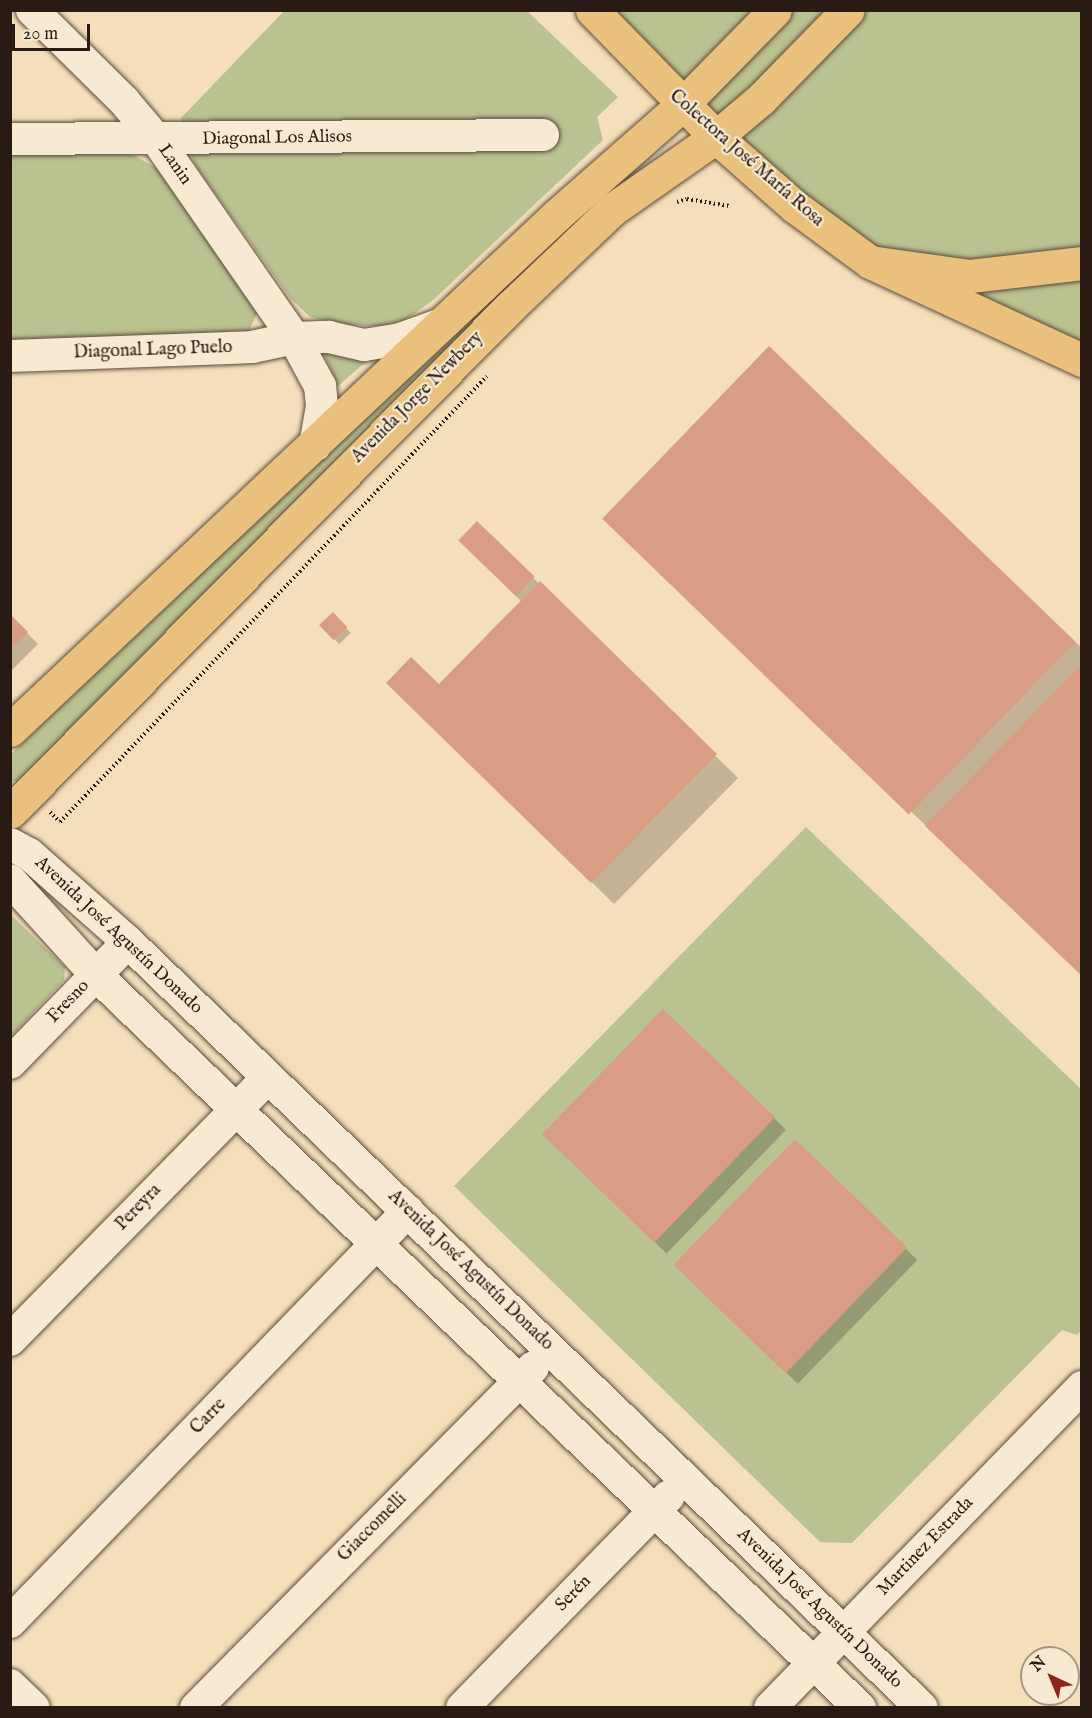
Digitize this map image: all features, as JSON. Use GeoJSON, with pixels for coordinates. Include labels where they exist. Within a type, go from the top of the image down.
{"type":"FeatureCollection","features":[{"type":"Feature","properties":{"kind":"main road","name":"Colectora José María Rosa"},"geometry":{"type":"LineString","coordinates":[[592,10],[681,106],[794,206],[870,262],[1082,360]]}},
{"type":"Feature","properties":{"kind":"main road","name":"Avenida Jorge Newbery"},"geometry":{"type":"LineString","coordinates":[[10,730],[315,445],[557,214],[681,106],[776,10]]}},
{"type":"Feature","properties":{"kind":"main road","name":"Avenida Jorge Newbery"},"geometry":{"type":"LineString","coordinates":[[10,812],[511,306],[613,209],[716,137],[761,99],[848,10]]}},
{"type":"Feature","properties":{"kind":"main road"},"geometry":{"type":"LineString","coordinates":[[870,262],[969,276],[1082,263]]}},
{"type":"Feature","properties":{"kind":"street","name":"Lanin"},"geometry":{"type":"LineString","coordinates":[[32,10],[124,101],[157,140],[294,338]]}},
{"type":"Feature","properties":{"kind":"street","name":"Diagonal Los Alisos"},"geometry":{"type":"LineString","coordinates":[[10,139],[157,140],[543,135]]}},
{"type":"Feature","properties":{"kind":"street","name":"Diagonal Lago Puelo"},"geometry":{"type":"LineString","coordinates":[[10,356],[252,346],[294,338],[329,337],[364,345],[400,339],[442,324]]}},
{"type":"Feature","properties":{"kind":"street"},"geometry":{"type":"LineString","coordinates":[[294,338],[320,386],[322,406],[315,445]]}},
{"type":"Feature","properties":{"kind":"street","name":"Avenida José Agustín Donado"},"geometry":{"type":"LineString","coordinates":[[10,844],[29,854],[128,942],[922,1707]]}},
{"type":"Feature","properties":{"kind":"street","name":"Avenida José Agustín Donado"},"geometry":{"type":"LineString","coordinates":[[10,880],[96,975],[860,1707]]}},
{"type":"Feature","properties":{"kind":"street","name":"Fresno"},"geometry":{"type":"LineString","coordinates":[[10,1063],[128,942]]}},
{"type":"Feature","properties":{"kind":"street","name":"Pereyra"},"geometry":{"type":"LineString","coordinates":[[10,1340],[268,1077]]}},
{"type":"Feature","properties":{"kind":"street","name":"Carre"},"geometry":{"type":"LineString","coordinates":[[10,1622],[408,1211]]}},
{"type":"Feature","properties":{"kind":"street","name":"Giaccomelli"},"geometry":{"type":"LineString","coordinates":[[196,1707],[550,1349]]}},
{"type":"Feature","properties":{"kind":"street","name":"Martinez Estrada"},"geometry":{"type":"LineString","coordinates":[[770,1707],[1082,1387]]}},
{"type":"Feature","properties":{"kind":"street","name":"Serén"},"geometry":{"type":"LineString","coordinates":[[462,1707],[686,1480]]}},
{"type":"Feature","properties":{"kind":"street"},"geometry":{"type":"LineString","coordinates":[[10,1685],[34,1707]]}},
{"type":"Feature","properties":{"kind":"path"},"geometry":{"type":"LineString","coordinates":[[671,204],[687,199],[729,206]]}},
{"type":"Feature","properties":{"kind":"path","name":"Avenida Jorge Newbery"},"geometry":{"type":"LineString","coordinates":[[60,822],[495,368]]}},
{"type":"Feature","properties":{"kind":"green space"},"geometry":{"type":"Polygon","coordinates":[[[285,10],[527,11],[618,97],[597,117],[603,140],[432,301],[405,320],[381,326],[343,325],[310,317],[290,298],[194,163],[181,118],[285,10]]]}},
{"type":"Feature","properties":{"kind":"green space"},"geometry":{"type":"Polygon","coordinates":[[[592,11],[1081,11],[1081,360],[870,262],[592,11]]]}},
{"type":"Feature","properties":{"kind":"green space"},"geometry":{"type":"Polygon","coordinates":[[[127,151],[166,174],[259,309],[249,331],[11,341],[10,152],[127,151]]]}},
{"type":"Feature","properties":{"kind":"green space"},"geometry":{"type":"Polygon","coordinates":[[[632,166],[642,176],[241,560],[17,781],[11,782],[11,754],[632,166]]]}},
{"type":"Feature","properties":{"kind":"green space"},"geometry":{"type":"Polygon","coordinates":[[[323,351],[335,355],[368,360],[338,386],[323,351]]]}},
{"type":"Feature","properties":{"kind":"green space"},"geometry":{"type":"Polygon","coordinates":[[[806,827],[1081,1089],[1081,1331],[1077,1335],[1062,1330],[852,1543],[820,1542],[454,1186],[806,827]]]}},
{"type":"Feature","properties":{"kind":"green space"},"geometry":{"type":"Polygon","coordinates":[[[11,915],[65,967],[64,980],[11,1036],[11,915]]]}},
{"type":"Feature","properties":{"kind":"building"},"geometry":{"type":"Polygon","coordinates":[[[769,346],[1075,642],[909,815],[602,519],[769,346]]]}},
{"type":"Feature","properties":{"kind":"building"},"geometry":{"type":"Polygon","coordinates":[[[477,521],[535,577],[516,596],[458,540],[477,521]]]}},
{"type":"Feature","properties":{"kind":"building"},"geometry":{"type":"Polygon","coordinates":[[[540,581],[717,754],[591,883],[386,683],[411,657],[439,684],[540,581]]]}},
{"type":"Feature","properties":{"kind":"building"},"geometry":{"type":"Polygon","coordinates":[[[333,612],[347,627],[333,640],[319,625],[333,612]]]}},
{"type":"Feature","properties":{"kind":"building"},"geometry":{"type":"Polygon","coordinates":[[[10,614],[28,632],[10,650],[10,614]]]}},
{"type":"Feature","properties":{"kind":"building"},"geometry":{"type":"Polygon","coordinates":[[[1082,663],[1082,976],[925,826],[1082,663]]]}},
{"type":"Feature","properties":{"kind":"building"},"geometry":{"type":"Polygon","coordinates":[[[663,1009],[775,1117],[654,1243],[542,1134],[663,1009]]]}},
{"type":"Feature","properties":{"kind":"building"},"geometry":{"type":"Polygon","coordinates":[[[795,1139],[907,1247],[786,1373],[673,1265],[795,1139]]]}}]}
